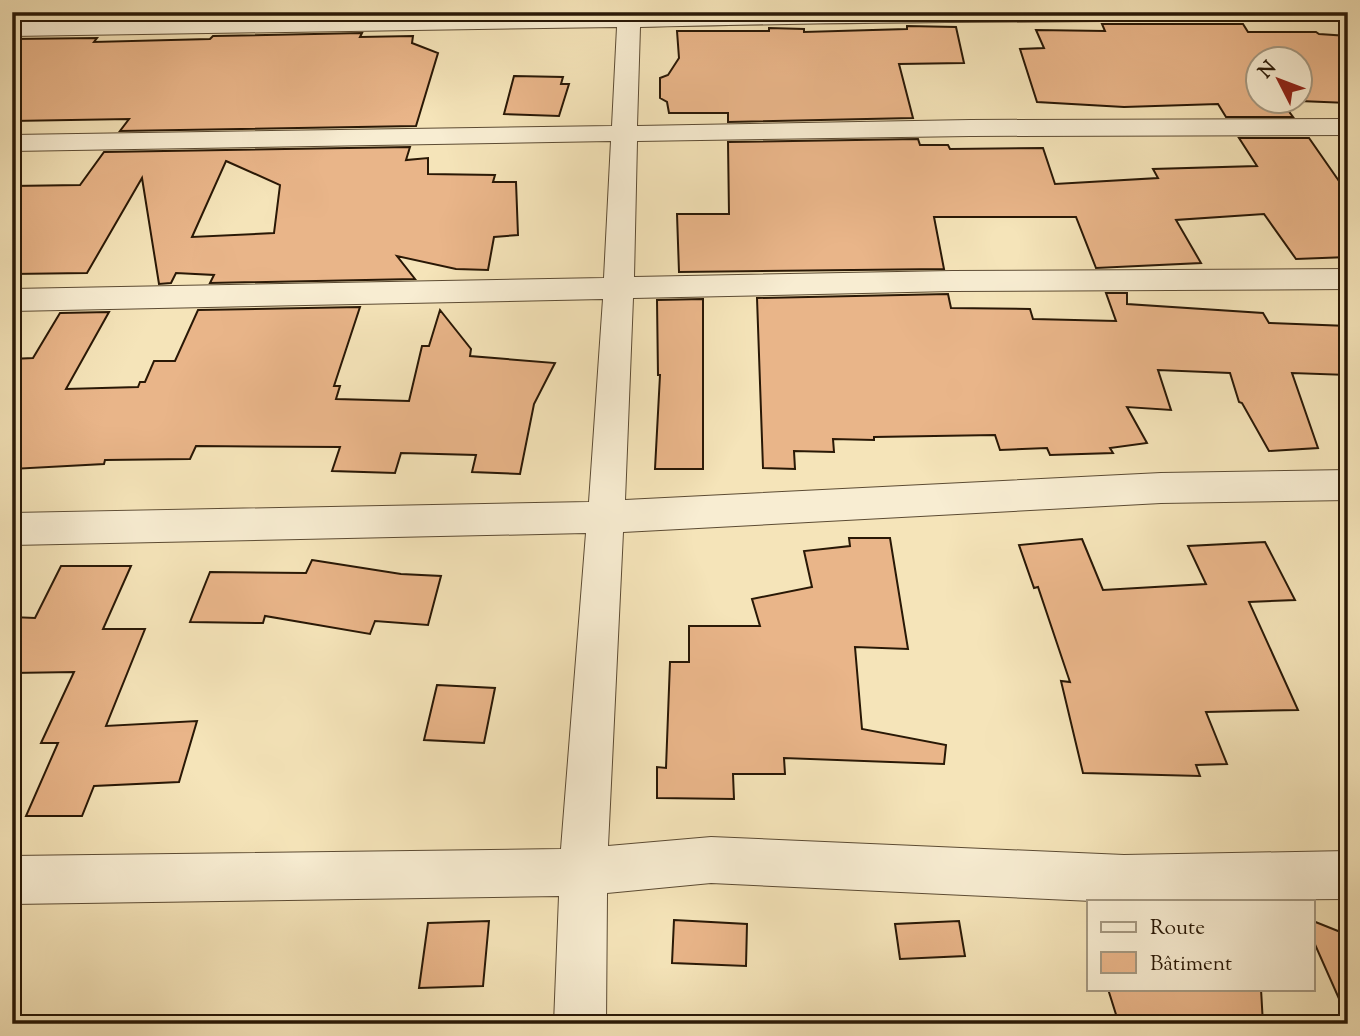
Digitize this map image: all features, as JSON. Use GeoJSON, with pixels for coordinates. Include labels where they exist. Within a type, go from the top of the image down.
{"type":"FeatureCollection","features":[{"type":"Feature","properties":{"kind":"street"},"geometry":{"type":"LineString","coordinates":[[12,29],[628,16],[1041,16],[1320,12]]}},
{"type":"Feature","properties":{"kind":"street"},"geometry":{"type":"LineString","coordinates":[[580,1024],[583,872],[607,517],[628,16]]}},
{"type":"Feature","properties":{"kind":"street"},"geometry":{"type":"LineString","coordinates":[[12,143],[623,132],[1348,127]]}},
{"type":"Feature","properties":{"kind":"street"},"geometry":{"type":"LineString","coordinates":[[12,300],[952,281],[1348,279]]}},
{"type":"Feature","properties":{"kind":"street"},"geometry":{"type":"LineString","coordinates":[[12,528],[607,517],[1161,488],[1348,485]]}},
{"type":"Feature","properties":{"kind":"street"},"geometry":{"type":"LineString","coordinates":[[12,880],[583,872],[711,860],[1124,879],[1348,875]]}},
{"type":"Feature","properties":{"kind":"building"},"geometry":{"type":"Polygon","coordinates":[[[28,12],[92,12],[87,18],[23,19],[28,12]]]}},
{"type":"Feature","properties":{"kind":"building"},"geometry":{"type":"Polygon","coordinates":[[[234,12],[373,12],[371,15],[230,17],[234,12]]]}},
{"type":"Feature","properties":{"kind":"building"},"geometry":{"type":"Polygon","coordinates":[[[1102,24],[1243,24],[1248,32],[1316,32],[1348,36],[1348,103],[1314,102],[1314,46],[1244,46],[1244,116],[1293,117],[1226,117],[1218,104],[1124,107],[1037,102],[1020,49],[1044,48],[1036,30],[1105,31],[1102,24]]]}},
{"type":"Feature","properties":{"kind":"building"},"geometry":{"type":"Polygon","coordinates":[[[907,26],[956,27],[964,63],[899,64],[913,118],[728,122],[728,113],[669,113],[667,102],[660,98],[660,78],[668,75],[679,58],[677,31],[769,31],[769,28],[804,29],[804,32],[907,29],[907,26]]]}},
{"type":"Feature","properties":{"kind":"building"},"geometry":{"type":"Polygon","coordinates":[[[362,33],[360,37],[413,36],[412,43],[438,53],[416,126],[120,131],[129,119],[12,121],[12,39],[97,38],[94,42],[362,33]]]}},
{"type":"Feature","properties":{"kind":"building"},"geometry":{"type":"Polygon","coordinates":[[[514,76],[563,77],[561,84],[569,84],[559,116],[504,114],[514,76]]]}},
{"type":"Feature","properties":{"kind":"building"},"geometry":{"type":"Polygon","coordinates":[[[1239,138],[1309,138],[1348,194],[1348,257],[1296,259],[1264,214],[1176,220],[1201,263],[1096,268],[1076,217],[934,217],[944,269],[679,272],[677,214],[729,214],[728,142],[918,139],[920,145],[948,145],[950,149],[1043,148],[1055,184],[1158,178],[1153,169],[1257,166],[1239,138]]]}},
{"type":"Feature","properties":{"kind":"building"},"geometry":{"type":"Polygon","coordinates":[[[410,147],[406,160],[428,158],[428,174],[495,175],[493,182],[516,182],[518,235],[494,237],[488,270],[456,269],[397,256],[415,279],[210,283],[214,275],[176,273],[171,283],[159,284],[142,178],[87,273],[12,274],[12,186],[80,185],[104,152],[410,147]],[[226,161],[192,237],[274,233],[280,185],[226,161]]]}},
{"type":"Feature","properties":{"kind":"building"},"geometry":{"type":"Polygon","coordinates":[[[1106,293],[1127,293],[1127,304],[1263,313],[1269,323],[1348,326],[1348,375],[1292,373],[1318,448],[1269,451],[1239,402],[1230,373],[1158,370],[1171,410],[1127,407],[1147,443],[1110,448],[1113,453],[1050,455],[1047,448],[1000,450],[995,435],[874,437],[874,440],[833,439],[834,452],[794,451],[795,469],[763,468],[757,298],[948,294],[951,308],[1030,309],[1033,319],[1116,321],[1106,293]]]}},
{"type":"Feature","properties":{"kind":"building"},"geometry":{"type":"Polygon","coordinates":[[[703,299],[703,469],[655,469],[660,375],[657,300],[703,299]]]}},
{"type":"Feature","properties":{"kind":"building"},"geometry":{"type":"Polygon","coordinates":[[[360,307],[334,386],[340,386],[336,399],[409,401],[422,346],[429,346],[440,310],[471,349],[470,356],[555,363],[534,404],[520,474],[472,472],[476,455],[401,453],[395,473],[332,471],[340,447],[196,446],[190,459],[105,460],[104,464],[12,469],[12,359],[33,358],[60,313],[109,312],[66,389],[138,387],[140,382],[145,382],[154,361],[175,361],[198,310],[360,307]]]}},
{"type":"Feature","properties":{"kind":"building"},"geometry":{"type":"Polygon","coordinates":[[[849,538],[890,538],[908,649],[855,647],[862,729],[946,745],[944,764],[784,758],[785,774],[733,774],[734,799],[657,798],[657,767],[666,768],[670,662],[689,662],[689,626],[760,626],[752,599],[812,587],[804,551],[850,546],[849,538]]]}},
{"type":"Feature","properties":{"kind":"building"},"geometry":{"type":"Polygon","coordinates":[[[1082,539],[1103,590],[1206,584],[1188,546],[1265,542],[1295,600],[1249,602],[1298,710],[1206,712],[1227,764],[1196,765],[1200,776],[1083,773],[1061,681],[1070,682],[1038,587],[1034,588],[1019,545],[1082,539]]]}},
{"type":"Feature","properties":{"kind":"building"},"geometry":{"type":"Polygon","coordinates":[[[312,560],[401,574],[441,576],[428,625],[375,621],[370,634],[265,616],[263,623],[190,622],[210,572],[306,573],[312,560]]]}},
{"type":"Feature","properties":{"kind":"building"},"geometry":{"type":"Polygon","coordinates":[[[61,566],[131,566],[103,629],[145,629],[106,726],[197,721],[179,782],[94,786],[82,816],[26,816],[58,743],[41,743],[74,672],[12,673],[12,617],[35,618],[61,566]]]}},
{"type":"Feature","properties":{"kind":"building"},"geometry":{"type":"Polygon","coordinates":[[[437,685],[495,688],[484,743],[424,740],[437,685]]]}},
{"type":"Feature","properties":{"kind":"building"},"geometry":{"type":"Polygon","coordinates":[[[674,920],[747,924],[746,966],[672,963],[674,920]]]}},
{"type":"Feature","properties":{"kind":"building"},"geometry":{"type":"Polygon","coordinates":[[[489,921],[483,986],[419,988],[428,923],[489,921]]]}},
{"type":"Feature","properties":{"kind":"building"},"geometry":{"type":"Polygon","coordinates":[[[959,921],[965,956],[900,959],[895,924],[959,921]]]}},
{"type":"Feature","properties":{"kind":"building"},"geometry":{"type":"Polygon","coordinates":[[[1314,921],[1348,935],[1348,1019],[1314,942],[1314,921]]]}},
{"type":"Feature","properties":{"kind":"building"},"geometry":{"type":"Polygon","coordinates":[[[1108,990],[1261,990],[1263,1024],[1119,1024],[1108,990]]]}}]}
